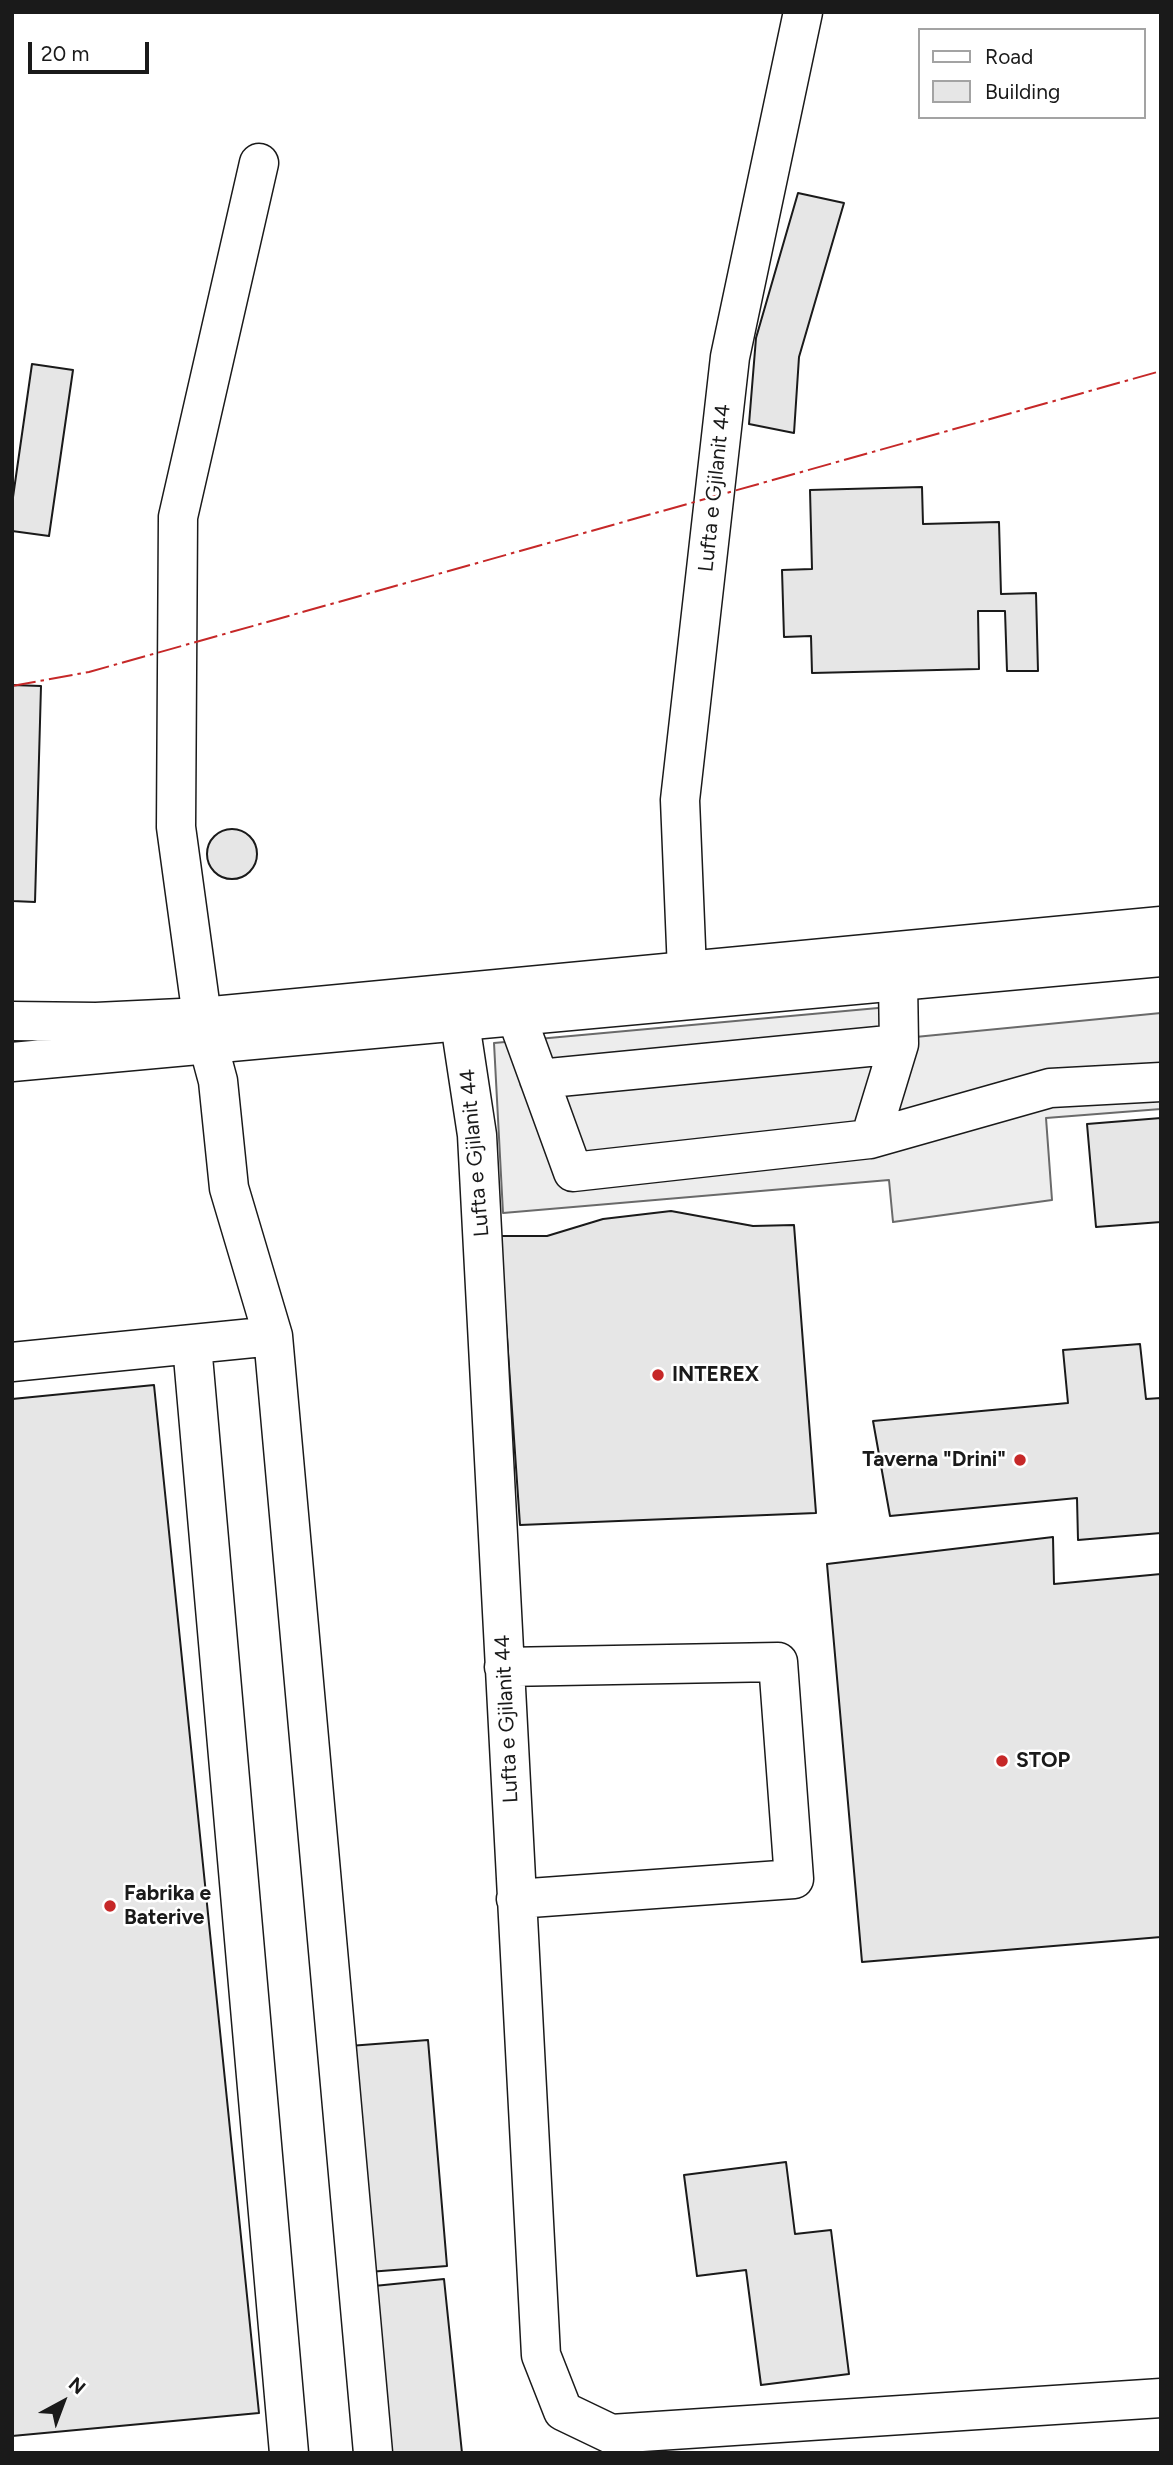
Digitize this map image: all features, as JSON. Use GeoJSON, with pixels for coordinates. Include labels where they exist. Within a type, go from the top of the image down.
{"type":"FeatureCollection","features":[{"type":"Feature","properties":{"kind":"main road","name":"Lufta e Gjilanit 44"},"geometry":{"type":"LineString","coordinates":[[687,971],[680,800],[730,357],[803,12]]}},
{"type":"Feature","properties":{"kind":"main road"},"geometry":{"type":"LineString","coordinates":[[259,163],[178,517],[176,827],[205,1031],[218,1081],[229,1188],[273,1336],[373,2453]]}},
{"type":"Feature","properties":{"kind":"main road"},"geometry":{"type":"LineString","coordinates":[[12,1062],[205,1031],[687,971],[1161,926]]}},
{"type":"Feature","properties":{"kind":"main road"},"geometry":{"type":"LineString","coordinates":[[12,1021],[96,1022],[205,1031],[460,1023],[1161,957]]}},
{"type":"Feature","properties":{"kind":"main road"},"geometry":{"type":"LineString","coordinates":[[870,1139],[899,1044],[898,982]]}},
{"type":"Feature","properties":{"kind":"main road"},"geometry":{"type":"LineString","coordinates":[[517,1018],[573,1172],[870,1139],[1050,1088],[1161,1082]]}},
{"type":"Feature","properties":{"kind":"main road","name":"Lufta e Gjilanit 44"},"geometry":{"type":"LineString","coordinates":[[460,1023],[477,1135],[541,2355],[563,2411],[611,2434],[1161,2398]]}},
{"type":"Feature","properties":{"kind":"main road"},"geometry":{"type":"LineString","coordinates":[[539,1079],[899,1044]]}},
{"type":"Feature","properties":{"kind":"main road"},"geometry":{"type":"LineString","coordinates":[[12,1362],[273,1336]]}},
{"type":"Feature","properties":{"kind":"main road"},"geometry":{"type":"LineString","coordinates":[[192,1345],[289,2453]]}},
{"type":"Feature","properties":{"kind":"main road"},"geometry":{"type":"LineString","coordinates":[[505,1667],[778,1662],[794,1879],[516,1899]]}},
{"type":"Feature","properties":{"kind":"shaded area"},"geometry":{"type":"Polygon","coordinates":[[[900,1006],[905,1038],[1161,1013],[1161,1109],[1046,1118],[1052,1200],[893,1222],[889,1180],[503,1213],[494,1043],[900,1006]]]}},
{"type":"Feature","properties":{"kind":"building"},"geometry":{"type":"Polygon","coordinates":[[[798,193],[844,203],[799,357],[794,433],[749,424],[756,338],[798,193]]]}},
{"type":"Feature","properties":{"kind":"building"},"geometry":{"type":"Polygon","coordinates":[[[32,364],[73,370],[49,536],[12,531],[12,504],[32,364]]]}},
{"type":"Feature","properties":{"kind":"building"},"geometry":{"type":"Polygon","coordinates":[[[922,487],[923,524],[999,522],[1001,594],[1036,593],[1038,671],[1007,671],[1005,611],[978,611],[979,669],[812,673],[811,636],[784,637],[782,570],[812,569],[810,490],[922,487]]]}},
{"type":"Feature","properties":{"kind":"building"},"geometry":{"type":"Polygon","coordinates":[[[12,685],[41,686],[35,902],[12,901],[12,685]]]}},
{"type":"Feature","properties":{"kind":"building"},"geometry":{"type":"Polygon","coordinates":[[[232,829],[250,836],[257,854],[250,872],[232,879],[214,872],[207,854],[214,836],[232,829]]]}},
{"type":"Feature","properties":{"kind":"building"},"geometry":{"type":"Polygon","coordinates":[[[1161,1118],[1161,1222],[1096,1227],[1087,1124],[1161,1118]]]}},
{"type":"Feature","properties":{"kind":"building","name":"INTEREX"},"geometry":{"type":"Polygon","coordinates":[[[671,1211],[753,1226],[794,1225],[816,1513],[520,1525],[500,1236],[547,1236],[603,1219],[671,1211]]]}},
{"type":"Feature","properties":{"kind":"building","name":"Taverna \"Drini\""},"geometry":{"type":"Polygon","coordinates":[[[1140,1344],[1146,1399],[1161,1398],[1161,1533],[1078,1540],[1077,1498],[890,1516],[873,1421],[1068,1403],[1063,1350],[1140,1344]]]}},
{"type":"Feature","properties":{"kind":"building","name":"Fabrika e Baterive"},"geometry":{"type":"Polygon","coordinates":[[[154,1385],[259,2413],[12,2436],[12,1399],[154,1385]]]}},
{"type":"Feature","properties":{"kind":"building","name":"STOP"},"geometry":{"type":"Polygon","coordinates":[[[1053,1537],[1054,1584],[1161,1574],[1161,1937],[862,1962],[827,1564],[1053,1537]]]}},
{"type":"Feature","properties":{"kind":"building"},"geometry":{"type":"Polygon","coordinates":[[[428,2040],[447,2266],[368,2272],[349,2046],[428,2040]]]}},
{"type":"Feature","properties":{"kind":"building"},"geometry":{"type":"Polygon","coordinates":[[[786,2162],[795,2234],[831,2230],[849,2374],[761,2385],[746,2270],[697,2276],[684,2175],[786,2162]]]}},
{"type":"Feature","properties":{"kind":"building"},"geometry":{"type":"Polygon","coordinates":[[[444,2279],[462,2453],[381,2453],[364,2287],[444,2279]]]}},
{"type":"Feature","properties":{"kind":"power"},"geometry":{"type":"LineString","coordinates":[[12,686],[89,672],[1161,371]]}},
{"type":"Feature","properties":{"kind":"place","name":"INTEREX"},"geometry":{"type":"Point","coordinates":[658,1375]}},
{"type":"Feature","properties":{"kind":"place","name":"Taverna \"Drini\""},"geometry":{"type":"Point","coordinates":[1020,1460]}},
{"type":"Feature","properties":{"kind":"place","name":"STOP"},"geometry":{"type":"Point","coordinates":[1002,1761]}},
{"type":"Feature","properties":{"kind":"place","name":"Fabrika e Baterive"},"geometry":{"type":"Point","coordinates":[110,1906]}}]}
